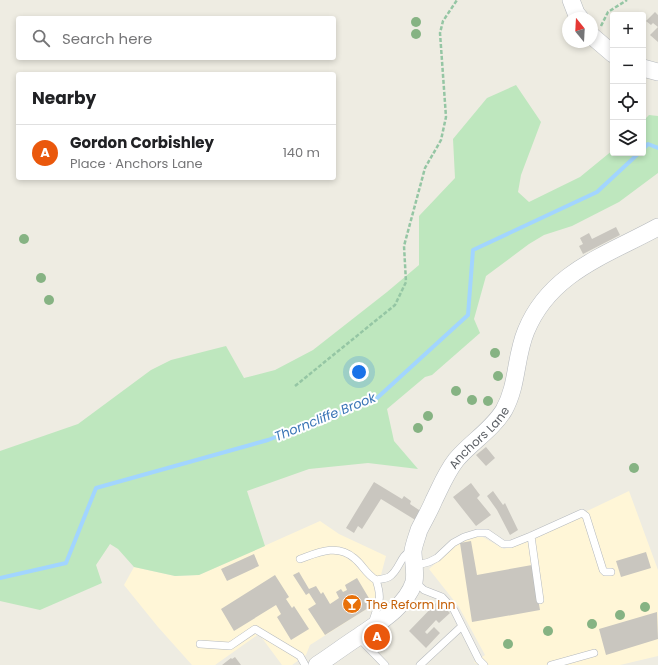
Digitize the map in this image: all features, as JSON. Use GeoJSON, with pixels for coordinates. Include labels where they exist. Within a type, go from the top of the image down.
{"type":"FeatureCollection","features":[{"type":"Feature","properties":{"kind":"street"},"geometry":{"type":"LineString","coordinates":[[571,0],[576,12]]}},
{"type":"Feature","properties":{"kind":"street"},"geometry":{"type":"LineString","coordinates":[[598,41],[610,51]]}},
{"type":"Feature","properties":{"kind":"street"},"geometry":{"type":"LineString","coordinates":[[646,69],[658,72]]}},
{"type":"Feature","properties":{"kind":"street","name":"Anchors Lane"},"geometry":{"type":"LineString","coordinates":[[317,665],[372,628],[400,603],[408,593],[414,566],[415,540],[419,530],[449,469],[504,411],[511,396],[515,381],[519,354],[525,332],[544,299],[559,283],[575,271],[658,226]]}},
{"type":"Feature","properties":{"kind":"lane"},"geometry":{"type":"LineString","coordinates":[[414,566],[437,558],[453,543],[468,536],[487,533],[503,544],[510,544],[582,513],[586,516],[603,570],[605,572],[611,572]]}},
{"type":"Feature","properties":{"kind":"lane"},"geometry":{"type":"LineString","coordinates":[[531,536],[540,600]]}},
{"type":"Feature","properties":{"kind":"lane"},"geometry":{"type":"LineString","coordinates":[[300,559],[325,550],[339,550],[353,557],[368,575],[376,580],[380,592],[380,602],[372,623],[372,628]]}},
{"type":"Feature","properties":{"kind":"lane"},"geometry":{"type":"LineString","coordinates":[[376,580],[388,578],[398,569],[401,560],[407,552],[424,590],[442,597],[454,610],[479,660],[484,665]]}},
{"type":"Feature","properties":{"kind":"lane"},"geometry":{"type":"LineString","coordinates":[[420,665],[462,626]]}},
{"type":"Feature","properties":{"kind":"lane"},"geometry":{"type":"LineString","coordinates":[[200,644],[230,646],[254,629],[300,656],[305,665]]}},
{"type":"Feature","properties":{"kind":"lane"},"geometry":{"type":"LineString","coordinates":[[357,637],[385,665]]}},
{"type":"Feature","properties":{"kind":"lane"},"geometry":{"type":"LineString","coordinates":[[551,665],[594,653]]}},
{"type":"Feature","properties":{"kind":"path"},"geometry":{"type":"LineString","coordinates":[[295,386],[395,305],[406,282],[404,246],[425,168],[441,140],[446,117],[440,33],[443,21],[457,0]]}},
{"type":"Feature","properties":{"kind":"path"},"geometry":{"type":"LineString","coordinates":[[598,29],[608,12],[627,0]]}},
{"type":"Feature","properties":{"kind":"shaded area"},"geometry":{"type":"Polygon","coordinates":[[[629,491],[658,570],[658,656],[620,665],[478,665],[474,662],[485,655],[459,607],[429,569],[463,539],[481,536],[504,549],[520,543],[629,491]]]}},
{"type":"Feature","properties":{"kind":"shaded area"},"geometry":{"type":"Polygon","coordinates":[[[320,521],[339,534],[386,556],[373,605],[310,645],[306,655],[292,665],[282,665],[259,634],[215,665],[192,665],[158,627],[124,585],[134,567],[175,576],[199,575],[320,521]]]}},
{"type":"Feature","properties":{"kind":"green space"},"geometry":{"type":"Polygon","coordinates":[[[516,85],[541,122],[521,175],[518,192],[529,202],[580,177],[610,152],[610,156],[646,156],[646,118],[649,115],[658,116],[658,173],[619,202],[572,226],[544,235],[529,244],[486,276],[474,319],[480,333],[432,375],[425,377],[387,409],[394,441],[418,469],[368,463],[309,469],[247,491],[265,546],[199,575],[175,576],[134,567],[118,549],[110,544],[96,565],[102,583],[40,610],[0,601],[0,451],[78,424],[151,370],[171,360],[226,346],[244,378],[275,370],[313,350],[419,265],[419,216],[455,178],[453,139],[487,98],[516,85]]]}},
{"type":"Feature","properties":{"kind":"building"},"geometry":{"type":"Polygon","coordinates":[[[655,12],[658,15],[658,27],[653,23],[651,25],[646,21],[655,12]]]}},
{"type":"Feature","properties":{"kind":"building"},"geometry":{"type":"Polygon","coordinates":[[[658,27],[658,42],[650,35],[658,27]]]}},
{"type":"Feature","properties":{"kind":"building"},"geometry":{"type":"Polygon","coordinates":[[[616,227],[620,235],[583,254],[579,246],[583,244],[580,238],[589,233],[592,239],[616,227]]]}},
{"type":"Feature","properties":{"kind":"building"},"geometry":{"type":"Polygon","coordinates":[[[486,447],[495,458],[486,466],[476,455],[486,447]]]}},
{"type":"Feature","properties":{"kind":"building"},"geometry":{"type":"Polygon","coordinates":[[[374,482],[402,499],[404,496],[411,501],[410,504],[422,512],[417,521],[381,499],[362,529],[358,526],[354,533],[346,528],[374,482]]]}},
{"type":"Feature","properties":{"kind":"building"},"geometry":{"type":"Polygon","coordinates":[[[471,483],[480,495],[477,498],[491,515],[476,526],[453,497],[471,483]]]}},
{"type":"Feature","properties":{"kind":"building"},"geometry":{"type":"Polygon","coordinates":[[[493,491],[503,505],[505,503],[518,530],[510,535],[497,510],[487,496],[493,491]]]}},
{"type":"Feature","properties":{"kind":"building"},"geometry":{"type":"Polygon","coordinates":[[[471,541],[477,575],[532,565],[540,610],[472,622],[460,543],[471,541]]]}},
{"type":"Feature","properties":{"kind":"building"},"geometry":{"type":"Polygon","coordinates":[[[646,552],[651,568],[621,577],[616,561],[646,552]]]}},
{"type":"Feature","properties":{"kind":"building"},"geometry":{"type":"Polygon","coordinates":[[[254,554],[259,566],[227,581],[221,569],[254,554]]]}},
{"type":"Feature","properties":{"kind":"building","name":"The Reform Inn"},"geometry":{"type":"Polygon","coordinates":[[[299,572],[309,589],[316,586],[321,594],[323,592],[330,604],[339,598],[336,592],[341,589],[343,592],[347,590],[345,585],[357,578],[373,605],[325,635],[308,609],[316,604],[309,593],[306,595],[293,575],[299,572]]]}},
{"type":"Feature","properties":{"kind":"building"},"geometry":{"type":"Polygon","coordinates":[[[275,575],[289,597],[286,599],[292,608],[294,606],[309,629],[291,640],[277,617],[281,614],[276,605],[234,631],[221,609],[275,575]]]}},
{"type":"Feature","properties":{"kind":"building"},"geometry":{"type":"Polygon","coordinates":[[[438,601],[450,613],[439,623],[436,620],[425,632],[427,634],[434,627],[440,633],[426,648],[409,631],[438,601]]]}},
{"type":"Feature","properties":{"kind":"building"},"geometry":{"type":"Polygon","coordinates":[[[657,612],[658,639],[606,655],[599,629],[657,612]]]}},
{"type":"Feature","properties":{"kind":"building"},"geometry":{"type":"Polygon","coordinates":[[[235,657],[241,665],[222,665],[231,658],[232,659],[235,657]]]}},
{"type":"Feature","properties":{"kind":"waterway","name":"Thorncliffe Brook"},"geometry":{"type":"LineString","coordinates":[[646,146],[648,144],[658,148]]}},
{"type":"Feature","properties":{"kind":"waterway","name":"Thorncliffe Brook"},"geometry":{"type":"LineString","coordinates":[[0,578],[66,563],[96,488],[268,440],[376,399],[468,315],[473,250],[597,192],[636,156]]}},
{"type":"Feature","properties":{"kind":"place","name":"The Reform Inn"},"geometry":{"type":"Point","coordinates":[352,604]}},
{"type":"Feature","properties":{"kind":"place","name":"Gordon Corbishley"},"geometry":{"type":"Point","coordinates":[377,637]}}]}
